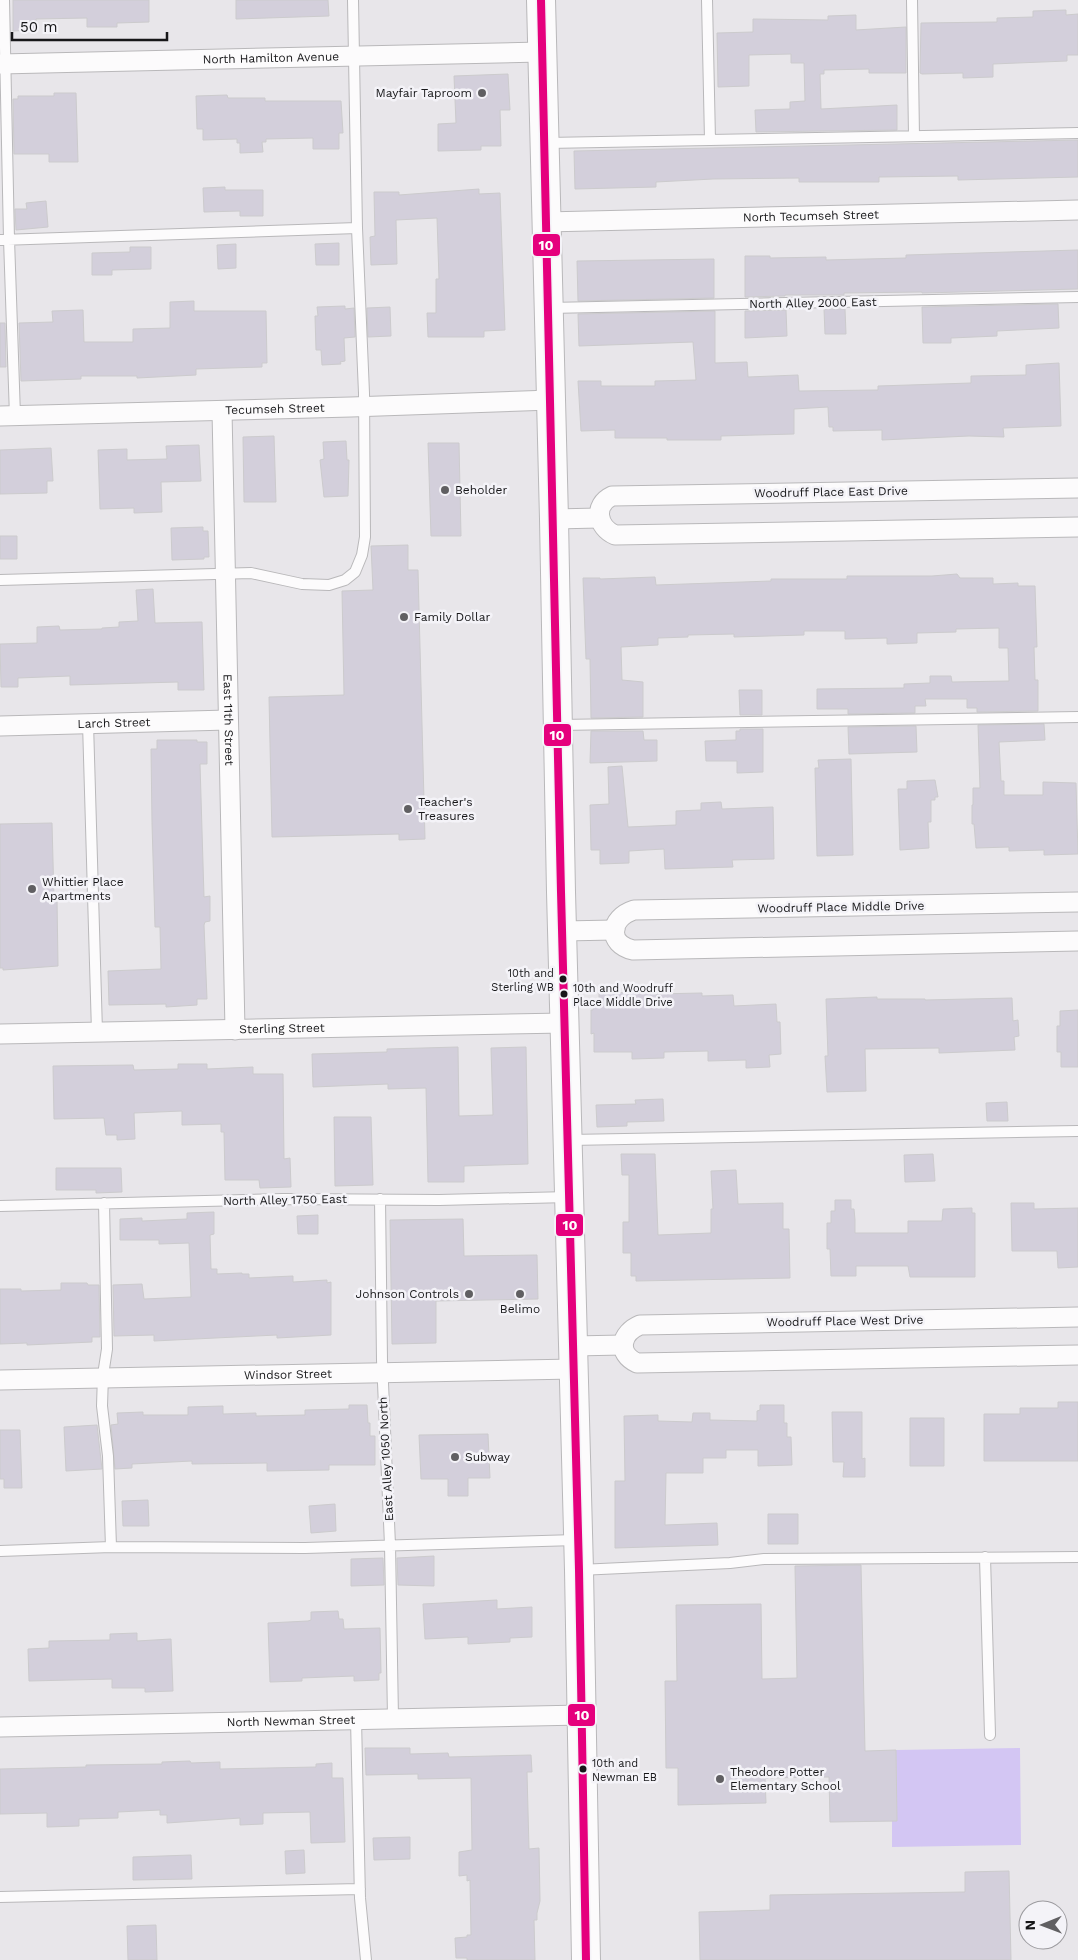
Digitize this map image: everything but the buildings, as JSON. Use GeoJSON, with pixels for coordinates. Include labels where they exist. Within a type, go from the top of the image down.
{"type":"FeatureCollection","features":[{"type":"Feature","properties":{"kind":"main road"},"geometry":{"type":"LineString","coordinates":[[540,0],[579,1570],[586,1960]]}},
{"type":"Feature","properties":{"kind":"street","name":"North Hamilton Avenue"},"geometry":{"type":"LineString","coordinates":[[3,64],[541,52]]}},
{"type":"Feature","properties":{"kind":"street","name":"North Tecumseh Street"},"geometry":{"type":"LineString","coordinates":[[545,222],[1078,210]]}},
{"type":"Feature","properties":{"kind":"street","name":"Tecumseh Street"},"geometry":{"type":"LineString","coordinates":[[8,416],[551,400]]}},
{"type":"Feature","properties":{"kind":"street","name":"East 11th Street"},"geometry":{"type":"LineString","coordinates":[[222,410],[235,1030]]}},
{"type":"Feature","properties":{"kind":"street","name":"Woodruff Place East Drive"},"geometry":{"type":"LineString","coordinates":[[599,518],[602,504],[612,496],[1078,488]]}},
{"type":"Feature","properties":{"kind":"street"},"geometry":{"type":"LineString","coordinates":[[554,519],[599,518],[605,529],[615,535],[1078,527]]}},
{"type":"Feature","properties":{"kind":"street","name":"Larch Street"},"geometry":{"type":"LineString","coordinates":[[0,726],[228,720]]}},
{"type":"Feature","properties":{"kind":"street","name":"Woodruff Place Middle Drive"},"geometry":{"type":"LineString","coordinates":[[615,930],[617,921],[624,914],[634,910],[1078,902]]}},
{"type":"Feature","properties":{"kind":"street"},"geometry":{"type":"LineString","coordinates":[[562,931],[615,930],[623,947],[634,950],[1078,941]]}},
{"type":"Feature","properties":{"kind":"street","name":"Sterling Street"},"geometry":{"type":"LineString","coordinates":[[0,1034],[564,1023]]}},
{"type":"Feature","properties":{"kind":"street","name":"Woodruff Place West Drive"},"geometry":{"type":"LineString","coordinates":[[623,1345],[626,1334],[632,1328],[640,1325],[1078,1317]]}},
{"type":"Feature","properties":{"kind":"street"},"geometry":{"type":"LineString","coordinates":[[573,1357],[623,1345],[625,1353],[636,1363],[1078,1355]]}},
{"type":"Feature","properties":{"kind":"street","name":"Windsor Street"},"geometry":{"type":"LineString","coordinates":[[0,1380],[383,1372],[573,1357]]}},
{"type":"Feature","properties":{"kind":"street","name":"North Newman Street"},"geometry":{"type":"LineString","coordinates":[[0,1727],[582,1715]]}},
{"type":"Feature","properties":{"kind":"lane"},"geometry":{"type":"LineString","coordinates":[[4,0],[3,64],[8,416]]}},
{"type":"Feature","properties":{"kind":"lane"},"geometry":{"type":"LineString","coordinates":[[0,580],[251,573],[302,584],[329,585],[345,580],[355,572],[362,555],[365,537],[364,407],[357,228],[353,0]]}},
{"type":"Feature","properties":{"kind":"lane"},"geometry":{"type":"LineString","coordinates":[[707,0],[710,140]]}},
{"type":"Feature","properties":{"kind":"lane"},"geometry":{"type":"LineString","coordinates":[[912,0],[914,136]]}},
{"type":"Feature","properties":{"kind":"lane"},"geometry":{"type":"LineString","coordinates":[[543,143],[1078,133]]}},
{"type":"Feature","properties":{"kind":"lane"},"geometry":{"type":"LineString","coordinates":[[5,240],[357,228]]}},
{"type":"Feature","properties":{"kind":"lane","name":"North Alley 2000 East"},"geometry":{"type":"LineString","coordinates":[[548,308],[1078,297]]}},
{"type":"Feature","properties":{"kind":"lane"},"geometry":{"type":"LineString","coordinates":[[558,725],[1078,717]]}},
{"type":"Feature","properties":{"kind":"lane"},"geometry":{"type":"LineString","coordinates":[[88,724],[97,1032]]}},
{"type":"Feature","properties":{"kind":"lane"},"geometry":{"type":"LineString","coordinates":[[568,1140],[1078,1131]]}},
{"type":"Feature","properties":{"kind":"lane","name":"North Alley 1750 East"},"geometry":{"type":"LineString","coordinates":[[0,1206],[283,1199],[570,1197]]}},
{"type":"Feature","properties":{"kind":"lane","name":"East Alley 1050 North"},"geometry":{"type":"LineString","coordinates":[[380,1199],[393,1718]]}},
{"type":"Feature","properties":{"kind":"lane"},"geometry":{"type":"LineString","coordinates":[[104,1203],[107,1349],[102,1406],[108,1456],[111,1547]]}},
{"type":"Feature","properties":{"kind":"lane"},"geometry":{"type":"LineString","coordinates":[[0,1551],[111,1547],[305,1548],[578,1540]]}},
{"type":"Feature","properties":{"kind":"lane"},"geometry":{"type":"LineString","coordinates":[[986,1557],[990,1735]]}},
{"type":"Feature","properties":{"kind":"lane"},"geometry":{"type":"LineString","coordinates":[[579,1570],[764,1559],[1078,1557]]}},
{"type":"Feature","properties":{"kind":"lane"},"geometry":{"type":"LineString","coordinates":[[356,1719],[360,1889],[366,1960]]}},
{"type":"Feature","properties":{"kind":"lane"},"geometry":{"type":"LineString","coordinates":[[0,1897],[360,1889]]}},
{"type":"Feature","properties":{"kind":"shaded area"},"geometry":{"type":"Polygon","coordinates":[[[1020,1748],[1021,1845],[892,1847],[892,1821],[897,1820],[896,1750],[1020,1748]]]}},
{"type":"Feature","properties":{"kind":"transit line","name":"10"},"geometry":{"type":"LineString","coordinates":[[541,0],[561,892],[579,1570],[586,1960]]}},
{"type":"Feature","properties":{"kind":"place","name":"Mayfair Taproom"},"geometry":{"type":"Point","coordinates":[482,93]}},
{"type":"Feature","properties":{"kind":"place","name":"Beholder"},"geometry":{"type":"Point","coordinates":[445,490]}},
{"type":"Feature","properties":{"kind":"place","name":"Family Dollar"},"geometry":{"type":"Point","coordinates":[404,617]}},
{"type":"Feature","properties":{"kind":"place","name":"Teacher's Treasures"},"geometry":{"type":"Point","coordinates":[408,809]}},
{"type":"Feature","properties":{"kind":"place","name":"Whittier Place Apartments"},"geometry":{"type":"Point","coordinates":[32,889]}},
{"type":"Feature","properties":{"kind":"place","name":"10th and Sterling WB"},"geometry":{"type":"Point","coordinates":[563,979]}},
{"type":"Feature","properties":{"kind":"place","name":"10th and Woodruff Place Middle Drive"},"geometry":{"type":"Point","coordinates":[564,994]}},
{"type":"Feature","properties":{"kind":"place","name":"Johnson Controls"},"geometry":{"type":"Point","coordinates":[469,1294]}},
{"type":"Feature","properties":{"kind":"place","name":"Belimo"},"geometry":{"type":"Point","coordinates":[520,1294]}},
{"type":"Feature","properties":{"kind":"place","name":"Subway"},"geometry":{"type":"Point","coordinates":[455,1457]}},
{"type":"Feature","properties":{"kind":"place","name":"10th and Newman EB"},"geometry":{"type":"Point","coordinates":[583,1769]}},
{"type":"Feature","properties":{"kind":"place","name":"Theodore Potter Elementary School"},"geometry":{"type":"Point","coordinates":[720,1779]}}]}
